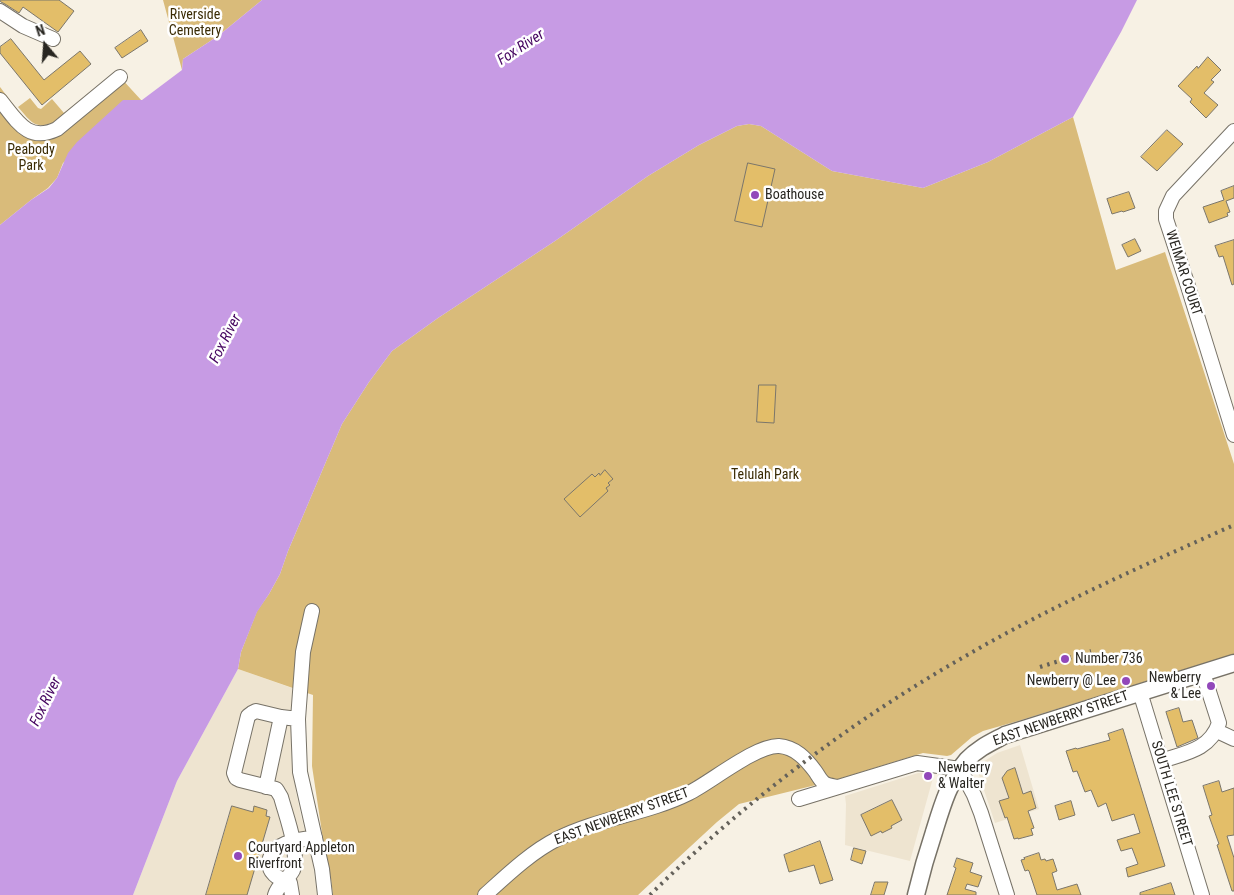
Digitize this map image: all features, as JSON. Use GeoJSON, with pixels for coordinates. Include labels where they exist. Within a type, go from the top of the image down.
{"type":"FeatureCollection","features":[{"type":"Feature","properties":{"kind":"main road","name":"EAST NEWBERRY STREET"},"geometry":{"type":"LineString","coordinates":[[916,895],[942,806],[953,780],[968,759],[984,745],[1005,734],[1234,663]]}},
{"type":"Feature","properties":{"kind":"street"},"geometry":{"type":"LineString","coordinates":[[0,11],[23,26],[53,39]]}},
{"type":"Feature","properties":{"kind":"street"},"geometry":{"type":"LineString","coordinates":[[0,100],[26,130],[32,133],[49,133],[57,129],[120,77]]}},
{"type":"Feature","properties":{"kind":"street","name":"WEIMAR COURT"},"geometry":{"type":"LineString","coordinates":[[1234,131],[1173,196],[1166,211],[1166,219],[1234,435]]}},
{"type":"Feature","properties":{"kind":"street"},"geometry":{"type":"LineString","coordinates":[[312,611],[304,652],[298,719],[300,772],[326,895]]}},
{"type":"Feature","properties":{"kind":"street"},"geometry":{"type":"LineString","coordinates":[[1161,761],[1201,747],[1212,738],[1217,730],[1219,723],[1203,673]]}},
{"type":"Feature","properties":{"kind":"street","name":"SOUTH LEE STREET"},"geometry":{"type":"LineString","coordinates":[[1140,692],[1202,895]]}},
{"type":"Feature","properties":{"kind":"street"},"geometry":{"type":"LineString","coordinates":[[274,895],[289,877],[295,860],[293,841],[281,797],[276,790],[240,780],[236,778],[234,773],[248,716],[256,711],[298,719]]}},
{"type":"Feature","properties":{"kind":"street"},"geometry":{"type":"LineString","coordinates":[[266,787],[280,717]]}},
{"type":"Feature","properties":{"kind":"street"},"geometry":{"type":"LineString","coordinates":[[1217,730],[1234,739]]}},
{"type":"Feature","properties":{"kind":"street","name":"EAST NEWBERRY STREET"},"geometry":{"type":"LineString","coordinates":[[485,895],[533,854],[556,839],[584,828],[673,800],[690,792],[754,753],[770,747],[786,747],[802,755],[820,780],[838,788]]}},
{"type":"Feature","properties":{"kind":"street"},"geometry":{"type":"LineString","coordinates":[[799,799],[917,763],[960,769],[981,813],[1007,895]]}},
{"type":"Feature","properties":{"kind":"street"},"geometry":{"type":"LineString","coordinates":[[292,895],[290,883],[274,875],[271,871],[270,862],[273,852],[283,844],[315,837]]}},
{"type":"Feature","properties":{"kind":"shaded area"},"geometry":{"type":"Polygon","coordinates":[[[238,669],[292,688],[293,769],[301,816],[312,858],[317,895],[133,895],[177,781],[238,669]]]}},
{"type":"Feature","properties":{"kind":"shaded area"},"geometry":{"type":"Polygon","coordinates":[[[1020,745],[1039,809],[995,823],[979,775],[979,766],[997,753],[1020,745]]]}},
{"type":"Feature","properties":{"kind":"shaded area"},"geometry":{"type":"Polygon","coordinates":[[[918,773],[925,773],[933,778],[910,861],[845,845],[845,796],[918,773]]]}},
{"type":"Feature","properties":{"kind":"green space","name":"Riverside Cemetery"},"geometry":{"type":"Polygon","coordinates":[[[163,0],[262,0],[218,36],[183,59],[182,70],[163,0]]]}},
{"type":"Feature","properties":{"kind":"green space","name":"Peabody Park"},"geometry":{"type":"Polygon","coordinates":[[[120,77],[142,101],[63,163],[57,178],[48,188],[0,225],[0,87],[27,120],[36,126],[42,127],[51,123],[45,125],[36,124],[18,107],[30,98],[41,109],[52,99],[64,113],[100,84],[120,77]]]}},
{"type":"Feature","properties":{"kind":"green space","name":"Telulah Park"},"geometry":{"type":"Polygon","coordinates":[[[1073,117],[1116,270],[1165,252],[1234,464],[1234,654],[983,731],[972,737],[951,755],[923,753],[832,781],[739,804],[638,895],[333,895],[312,766],[313,695],[238,669],[241,652],[257,611],[280,574],[342,424],[392,351],[648,176],[699,145],[737,126],[749,124],[761,126],[832,171],[923,188],[988,162],[1073,117]]]}},
{"type":"Feature","properties":{"kind":"water","name":"Fox River"},"geometry":{"type":"Polygon","coordinates":[[[262,0],[1137,0],[1073,117],[988,162],[923,188],[832,171],[761,126],[749,124],[737,126],[699,145],[648,176],[392,351],[342,424],[280,574],[257,612],[241,652],[238,669],[177,781],[133,895],[0,895],[0,225],[49,188],[57,178],[68,153],[77,142],[123,100],[142,100],[182,70],[183,59],[218,36],[262,0]]]}},
{"type":"Feature","properties":{"kind":"building"},"geometry":{"type":"Polygon","coordinates":[[[0,0],[59,0],[74,11],[58,32],[23,7],[19,13],[0,0]]]}},
{"type":"Feature","properties":{"kind":"building"},"geometry":{"type":"Polygon","coordinates":[[[141,30],[148,41],[122,58],[115,48],[141,30]]]}},
{"type":"Feature","properties":{"kind":"building"},"geometry":{"type":"Polygon","coordinates":[[[11,39],[44,80],[80,51],[91,64],[42,105],[0,53],[0,47],[11,39]]]}},
{"type":"Feature","properties":{"kind":"building"},"geometry":{"type":"Polygon","coordinates":[[[1208,57],[1221,70],[1211,80],[1214,82],[1204,93],[1218,105],[1206,118],[1190,102],[1192,99],[1178,86],[1208,57]]]}},
{"type":"Feature","properties":{"kind":"building"},"geometry":{"type":"Polygon","coordinates":[[[1167,130],[1183,144],[1157,171],[1141,157],[1167,130]]]}},
{"type":"Feature","properties":{"kind":"building","name":"Boathouse"},"geometry":{"type":"Polygon","coordinates":[[[748,163],[775,169],[762,227],[735,221],[748,163]]]}},
{"type":"Feature","properties":{"kind":"building"},"geometry":{"type":"Polygon","coordinates":[[[1234,186],[1234,198],[1226,201],[1230,212],[1227,213],[1228,216],[1209,223],[1203,207],[1224,200],[1221,191],[1234,186]]]}},
{"type":"Feature","properties":{"kind":"building"},"geometry":{"type":"Polygon","coordinates":[[[1129,192],[1135,208],[1112,214],[1107,199],[1129,192]]]}},
{"type":"Feature","properties":{"kind":"building"},"geometry":{"type":"Polygon","coordinates":[[[1135,239],[1141,251],[1128,257],[1122,245],[1135,239]]]}},
{"type":"Feature","properties":{"kind":"building"},"geometry":{"type":"Polygon","coordinates":[[[1234,240],[1234,284],[1232,285],[1223,256],[1219,257],[1215,246],[1234,240]]]}},
{"type":"Feature","properties":{"kind":"building"},"geometry":{"type":"Polygon","coordinates":[[[759,385],[776,385],[774,423],[757,422],[759,385]]]}},
{"type":"Feature","properties":{"kind":"building"},"geometry":{"type":"Polygon","coordinates":[[[605,470],[613,479],[608,483],[610,485],[606,488],[608,491],[580,517],[564,499],[592,474],[595,477],[605,470]]]}},
{"type":"Feature","properties":{"kind":"building"},"geometry":{"type":"Polygon","coordinates":[[[1179,708],[1183,722],[1192,720],[1198,738],[1177,747],[1166,712],[1179,708]]]}},
{"type":"Feature","properties":{"kind":"building"},"geometry":{"type":"Polygon","coordinates":[[[1123,729],[1165,866],[1128,877],[1126,868],[1138,864],[1132,848],[1121,851],[1117,840],[1140,833],[1134,814],[1112,821],[1106,803],[1098,807],[1091,790],[1085,792],[1077,771],[1073,772],[1066,751],[1110,740],[1108,734],[1123,729]]]}},
{"type":"Feature","properties":{"kind":"building"},"geometry":{"type":"Polygon","coordinates":[[[1015,768],[1023,794],[1031,791],[1036,808],[1028,811],[1034,828],[1031,829],[1033,835],[1018,839],[1014,839],[1007,817],[1005,818],[999,801],[1009,798],[1002,778],[1007,771],[1015,768]]]}},
{"type":"Feature","properties":{"kind":"building"},"geometry":{"type":"Polygon","coordinates":[[[1219,781],[1222,792],[1234,788],[1234,835],[1227,836],[1234,858],[1234,891],[1232,891],[1217,845],[1219,844],[1209,816],[1212,815],[1203,786],[1219,781]]]}},
{"type":"Feature","properties":{"kind":"building"},"geometry":{"type":"Polygon","coordinates":[[[892,800],[902,820],[891,826],[892,828],[871,836],[861,815],[892,800]]]}},
{"type":"Feature","properties":{"kind":"building"},"geometry":{"type":"Polygon","coordinates":[[[1071,801],[1075,815],[1059,820],[1055,806],[1071,801]]]}},
{"type":"Feature","properties":{"kind":"building","name":"Courtyard Appleton Riverfront"},"geometry":{"type":"Polygon","coordinates":[[[232,806],[253,812],[254,806],[267,810],[266,816],[270,817],[247,895],[206,895],[232,806]]]}},
{"type":"Feature","properties":{"kind":"building"},"geometry":{"type":"Polygon","coordinates":[[[820,841],[833,880],[820,884],[814,865],[789,872],[784,855],[820,841]]]}},
{"type":"Feature","properties":{"kind":"building"},"geometry":{"type":"Polygon","coordinates":[[[854,848],[866,851],[862,864],[851,860],[854,848]]]}},
{"type":"Feature","properties":{"kind":"building"},"geometry":{"type":"Polygon","coordinates":[[[1039,853],[1041,860],[1053,859],[1057,871],[1052,873],[1057,890],[1077,884],[1081,895],[1037,895],[1029,871],[1025,871],[1021,860],[1039,853]]]}},
{"type":"Feature","properties":{"kind":"building"},"geometry":{"type":"Polygon","coordinates":[[[957,858],[973,863],[970,872],[982,876],[978,887],[967,884],[965,889],[976,892],[976,895],[947,895],[956,868],[954,867],[957,858]]]}},
{"type":"Feature","properties":{"kind":"building"},"geometry":{"type":"Polygon","coordinates":[[[875,882],[888,882],[884,895],[871,895],[875,882]]]}},
{"type":"Feature","properties":{"kind":"building"},"geometry":{"type":"Polygon","coordinates":[[[1171,883],[1175,895],[1140,895],[1140,893],[1171,883]]]}},
{"type":"Feature","properties":{"kind":"railway"},"geometry":{"type":"LineString","coordinates":[[650,895],[686,860],[762,795],[842,734],[926,679],[1001,636],[1066,602],[1234,525]]}},
{"type":"Feature","properties":{"kind":"railway"},"geometry":{"type":"LineString","coordinates":[[1040,667],[1091,651]]}},
{"type":"Feature","properties":{"kind":"place","name":"Boathouse"},"geometry":{"type":"Point","coordinates":[755,195]}},
{"type":"Feature","properties":{"kind":"place","name":"Number 736"},"geometry":{"type":"Point","coordinates":[1065,659]}},
{"type":"Feature","properties":{"kind":"place","name":"Newberry @ Lee"},"geometry":{"type":"Point","coordinates":[1126,681]}},
{"type":"Feature","properties":{"kind":"place","name":"Newberry & Lee"},"geometry":{"type":"Point","coordinates":[1211,686]}},
{"type":"Feature","properties":{"kind":"place","name":"Newberry & Walter"},"geometry":{"type":"Point","coordinates":[928,776]}},
{"type":"Feature","properties":{"kind":"place","name":"Courtyard Appleton Riverfront"},"geometry":{"type":"Point","coordinates":[238,856]}}]}
